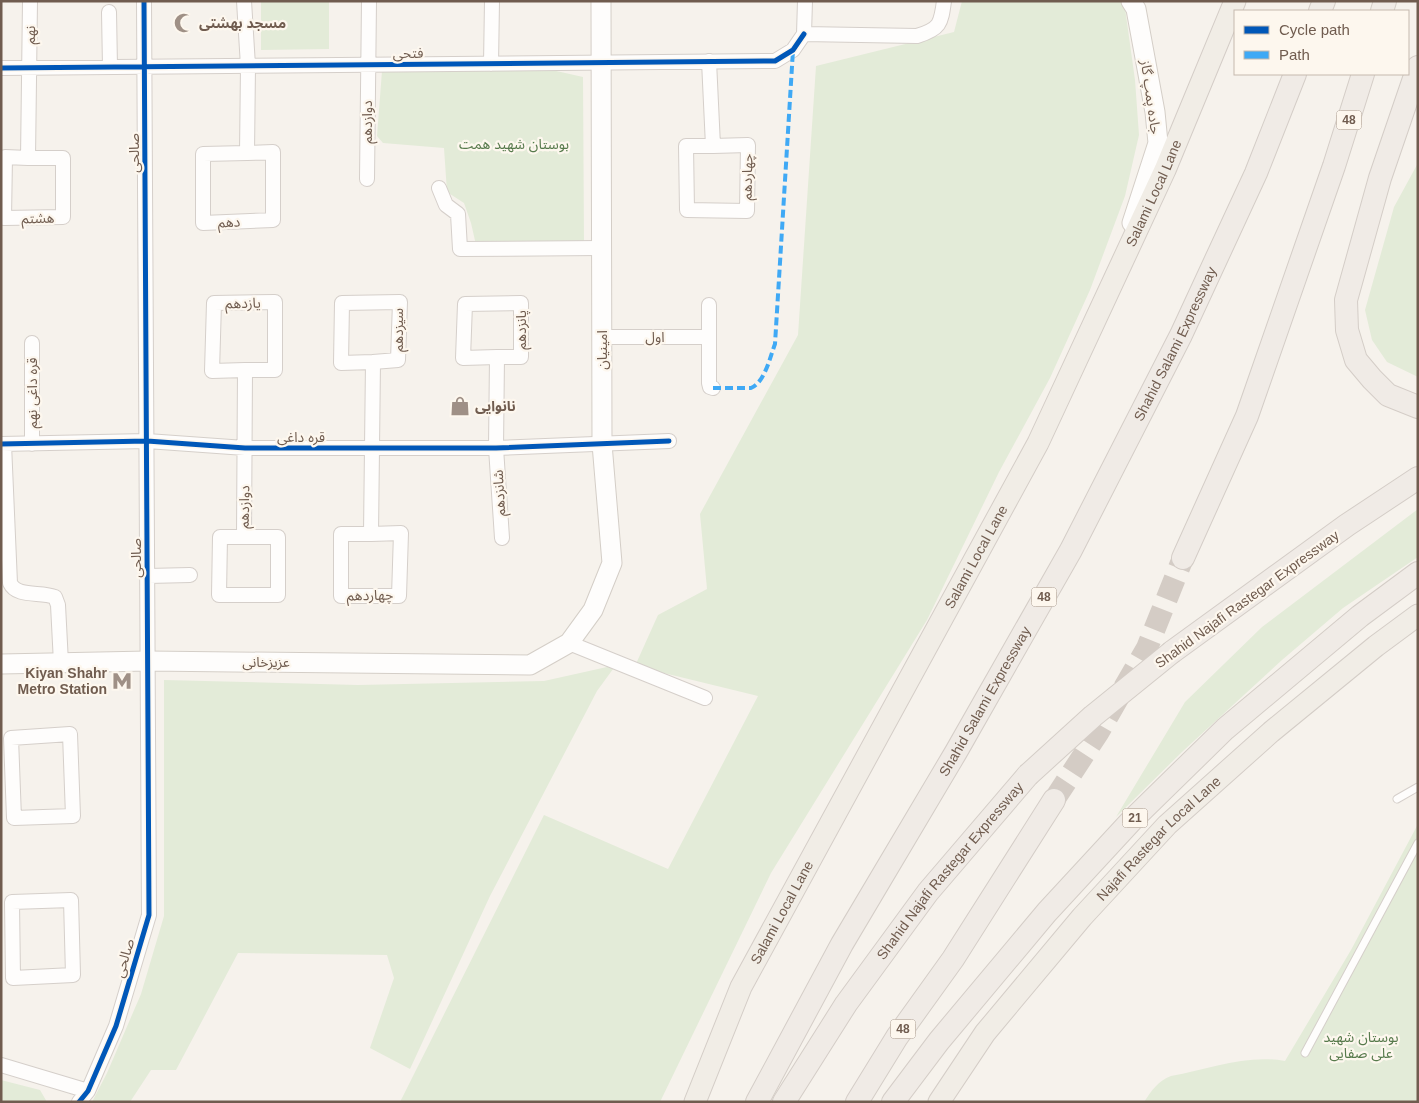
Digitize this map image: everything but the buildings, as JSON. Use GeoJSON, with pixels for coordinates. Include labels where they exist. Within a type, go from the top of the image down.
{"type":"FeatureCollection","features":[{"type":"Feature","properties":{"kind":"highway"},"geometry":{"type":"LineString","coordinates":[[1418,67],[1380,178],[1346,300],[1347,330],[1356,360],[1388,394],[1418,407]]}},
{"type":"Feature","properties":{"kind":"highway","name":"Shahid Salami Expressway"},"geometry":{"type":"LineString","coordinates":[[757,1102],[842,944],[956,752],[1071,550],[1181,335],[1256,173],[1295,75]]}},
{"type":"Feature","properties":{"kind":"highway","name":"48"},"geometry":{"type":"LineString","coordinates":[[1184,558],[1247,416],[1334,166],[1363,75]]}},
{"type":"Feature","properties":{"kind":"highway","name":"Shahid Najafi Rastegar Expressway"},"geometry":{"type":"LineString","coordinates":[[784,1102],[846,1004],[928,892],[1028,775],[1093,716],[1172,652],[1347,526],[1418,478]]}},
{"type":"Feature","properties":{"kind":"highway","name":"21"},"geometry":{"type":"LineString","coordinates":[[893,1102],[939,1041],[1046,912],[1132,820],[1225,729],[1360,616],[1418,574]]}},
{"type":"Feature","properties":{"kind":"highway","name":"48"},"geometry":{"type":"LineString","coordinates":[[857,1102],[897,1037],[953,959],[1054,800]]}},
{"type":"Feature","properties":{"kind":"main road","name":"امینیان"},"geometry":{"type":"LineString","coordinates":[[530,664],[569,642],[594,610],[612,563],[602,444],[601,1]]}},
{"type":"Feature","properties":{"kind":"main road","name":"جاده پمپ گاز"},"geometry":{"type":"LineString","coordinates":[[1114,279],[1158,143],[1156,112],[1136,9],[1131,1]]}},
{"type":"Feature","properties":{"kind":"main road","name":"Salami Local Lane"},"geometry":{"type":"LineString","coordinates":[[698,1096],[741,987],[1038,443],[1165,170],[1235,1]]}},
{"type":"Feature","properties":{"kind":"main road","name":"Najafi Rastegar Local Lane"},"geometry":{"type":"LineString","coordinates":[[938,1102],[985,1033],[1082,917],[1167,825],[1271,732],[1376,646],[1418,615]]}},
{"type":"Feature","properties":{"kind":"main road","name":"عزیزخانی"},"geometry":{"type":"LineString","coordinates":[[1,664],[148,662],[530,664]]}},
{"type":"Feature","properties":{"kind":"street","name":"نهم"},"geometry":{"type":"LineString","coordinates":[[30,1],[30,68]]}},
{"type":"Feature","properties":{"kind":"street","name":"صالحی"},"geometry":{"type":"LineString","coordinates":[[84,1097],[116,1026],[149,915],[144,1]]}},
{"type":"Feature","properties":{"kind":"street"},"geometry":{"type":"LineString","coordinates":[[244,1],[248,66],[247,153]]}},
{"type":"Feature","properties":{"kind":"street"},"geometry":{"type":"LineString","coordinates":[[367,65],[368,1]]}},
{"type":"Feature","properties":{"kind":"street"},"geometry":{"type":"LineString","coordinates":[[491,64],[492,1]]}},
{"type":"Feature","properties":{"kind":"street"},"geometry":{"type":"LineString","coordinates":[[805,1],[804,34],[917,36],[934,29],[942,20],[944,1]]}},
{"type":"Feature","properties":{"kind":"street"},"geometry":{"type":"LineString","coordinates":[[109,12],[110,68]]}},
{"type":"Feature","properties":{"kind":"street","name":"فتحی"},"geometry":{"type":"LineString","coordinates":[[1,68],[776,61],[793,50],[804,34]]}},
{"type":"Feature","properties":{"kind":"street"},"geometry":{"type":"LineString","coordinates":[[708,61],[713,146]]}},
{"type":"Feature","properties":{"kind":"street","name":"دوازدهم"},"geometry":{"type":"LineString","coordinates":[[367,65],[367,179]]}},
{"type":"Feature","properties":{"kind":"street"},"geometry":{"type":"LineString","coordinates":[[28,158],[30,68]]}},
{"type":"Feature","properties":{"kind":"street","name":"چهاردهم"},"geometry":{"type":"LineString","coordinates":[[748,145],[747,212],[687,210],[686,146],[713,146],[748,145]]}},
{"type":"Feature","properties":{"kind":"street","name":"دهم"},"geometry":{"type":"LineString","coordinates":[[274,152],[273,220],[203,223],[203,154],[247,153],[274,152]]}},
{"type":"Feature","properties":{"kind":"street","name":"هشتم"},"geometry":{"type":"LineString","coordinates":[[5,157],[28,158],[62,158],[63,217],[4,218],[5,157]]}},
{"type":"Feature","properties":{"kind":"street"},"geometry":{"type":"LineString","coordinates":[[439,188],[446,205],[458,214],[460,249],[601,248]]}},
{"type":"Feature","properties":{"kind":"street","name":"یازدهم"},"geometry":{"type":"LineString","coordinates":[[275,302],[275,370],[245,370],[212,371],[214,303],[275,302]]}},
{"type":"Feature","properties":{"kind":"street","name":"سیزدهم"},"geometry":{"type":"LineString","coordinates":[[400,302],[398,360],[373,362],[340,362],[342,303],[400,302]]}},
{"type":"Feature","properties":{"kind":"street","name":"پانزدهم"},"geometry":{"type":"LineString","coordinates":[[521,303],[521,357],[497,356],[463,358],[465,304],[521,303]]}},
{"type":"Feature","properties":{"kind":"street"},"geometry":{"type":"LineString","coordinates":[[708,305],[709,383],[712,388]]}},
{"type":"Feature","properties":{"kind":"street","name":"اول"},"geometry":{"type":"LineString","coordinates":[[602,337],[709,337]]}},
{"type":"Feature","properties":{"kind":"street","name":"قره داغی نهم"},"geometry":{"type":"LineString","coordinates":[[32,343],[32,444]]}},
{"type":"Feature","properties":{"kind":"street","name":"پانزدهم"},"geometry":{"type":"LineString","coordinates":[[496,448],[497,356]]}},
{"type":"Feature","properties":{"kind":"street","name":"سیزدهم"},"geometry":{"type":"LineString","coordinates":[[372,448],[373,362]]}},
{"type":"Feature","properties":{"kind":"street"},"geometry":{"type":"LineString","coordinates":[[245,370],[245,448]]}},
{"type":"Feature","properties":{"kind":"street","name":"قره داغی"},"geometry":{"type":"LineString","coordinates":[[2,444],[147,441],[245,448],[496,448],[669,441]]}},
{"type":"Feature","properties":{"kind":"street"},"geometry":{"type":"LineString","coordinates":[[2,444],[10,583],[13,589],[19,592],[49,594],[55,597],[58,605],[61,663]]}},
{"type":"Feature","properties":{"kind":"street","name":"دوازدهم"},"geometry":{"type":"LineString","coordinates":[[244,537],[245,448]]}},
{"type":"Feature","properties":{"kind":"street"},"geometry":{"type":"LineString","coordinates":[[371,534],[372,448]]}},
{"type":"Feature","properties":{"kind":"street","name":"شانزدهم"},"geometry":{"type":"LineString","coordinates":[[496,448],[502,538]]}},
{"type":"Feature","properties":{"kind":"street","name":"چهاردهم"},"geometry":{"type":"LineString","coordinates":[[401,533],[398,596],[340,596],[341,534],[371,534],[401,533]]}},
{"type":"Feature","properties":{"kind":"street","name":"دوازدهم"},"geometry":{"type":"LineString","coordinates":[[244,537],[278,537],[278,595],[219,595],[220,538],[244,537]]}},
{"type":"Feature","properties":{"kind":"street"},"geometry":{"type":"LineString","coordinates":[[148,576],[190,575]]}},
{"type":"Feature","properties":{"kind":"street"},"geometry":{"type":"LineString","coordinates":[[569,642],[705,698]]}},
{"type":"Feature","properties":{"kind":"street"},"geometry":{"type":"LineString","coordinates":[[70,734],[73,816],[14,818],[7,775],[11,738],[70,734]]}},
{"type":"Feature","properties":{"kind":"street"},"geometry":{"type":"LineString","coordinates":[[71,900],[73,975],[13,978],[7,939],[12,902],[71,900]]}},
{"type":"Feature","properties":{"kind":"street"},"geometry":{"type":"LineString","coordinates":[[1,1065],[84,1097]]}},
{"type":"Feature","properties":{"kind":"lane"},"geometry":{"type":"LineString","coordinates":[[1397,798],[1418,787]]}},
{"type":"Feature","properties":{"kind":"lane"},"geometry":{"type":"LineString","coordinates":[[1305,1053],[1418,843]]}},
{"type":"Feature","properties":{"kind":"green space"},"geometry":{"type":"Polygon","coordinates":[[[261,1],[329,1],[329,49],[261,50],[261,1]]]}},
{"type":"Feature","properties":{"kind":"green space"},"geometry":{"type":"Polygon","coordinates":[[[962,1],[1124,1],[1135,80],[1139,135],[1125,196],[1090,290],[1050,378],[999,472],[927,620],[771,873],[660,1102],[400,1102],[544,815],[668,869],[758,696],[635,666],[658,615],[707,589],[700,514],[798,335],[816,66],[954,32],[962,1]]]}},
{"type":"Feature","properties":{"kind":"green space","name":"بوستان شهید همت"},"geometry":{"type":"Polygon","coordinates":[[[543,68],[583,77],[584,243],[476,245],[464,203],[447,192],[444,148],[383,143],[377,136],[382,71],[543,68]]]}},
{"type":"Feature","properties":{"kind":"green space"},"geometry":{"type":"Polygon","coordinates":[[[1418,163],[1418,377],[1387,362],[1372,340],[1365,310],[1394,207],[1418,163]]]}},
{"type":"Feature","properties":{"kind":"green space"},"geometry":{"type":"Polygon","coordinates":[[[1418,509],[1418,557],[1343,608],[1282,660],[1183,751],[1116,817],[1185,702],[1262,627],[1418,509]]]}},
{"type":"Feature","properties":{"kind":"green space"},"geometry":{"type":"Polygon","coordinates":[[[616,665],[597,691],[490,896],[410,1069],[370,1048],[394,978],[387,955],[238,953],[176,1070],[151,1070],[130,1102],[92,1102],[107,1073],[141,994],[164,916],[164,680],[358,685],[544,681],[616,665]]]}},
{"type":"Feature","properties":{"kind":"green space","name":"بوستان شهید علی صفایی"},"geometry":{"type":"Polygon","coordinates":[[[1418,824],[1418,1102],[1144,1102],[1159,1083],[1171,1076],[1228,1063],[1256,1059],[1285,1061],[1351,950],[1418,824]]]}},
{"type":"Feature","properties":{"kind":"green space"},"geometry":{"type":"Polygon","coordinates":[[[1,1080],[40,1090],[47,1102],[1,1102],[1,1080]]]}},
{"type":"Feature","properties":{"kind":"tunnel"},"geometry":{"type":"LineString","coordinates":[[1054,800],[1098,733],[1147,648],[1183,558]]}},
{"type":"Feature","properties":{"kind":"marked path"},"geometry":{"type":"LineString","coordinates":[[713,388],[751,388],[756,385],[766,369],[775,344],[793,50]]}},
{"type":"Feature","properties":{"kind":"cycle path"},"geometry":{"type":"LineString","coordinates":[[79,1102],[88,1091],[116,1026],[149,915],[144,1]]}},
{"type":"Feature","properties":{"kind":"cycle path"},"geometry":{"type":"LineString","coordinates":[[1,68],[775,61],[793,50],[804,34]]}},
{"type":"Feature","properties":{"kind":"cycle path"},"geometry":{"type":"LineString","coordinates":[[1,444],[147,441],[245,448],[496,448],[669,441]]}},
{"type":"Feature","properties":{"kind":"place","name":"مسجد بهشتی"},"geometry":{"type":"Point","coordinates":[184,23]}},
{"type":"Feature","properties":{"kind":"place","name":"نانوایی"},"geometry":{"type":"Point","coordinates":[460,406]}},
{"type":"Feature","properties":{"kind":"place","name":"Kiyan Shahr Metro Station"},"geometry":{"type":"Point","coordinates":[122,681]}}]}
